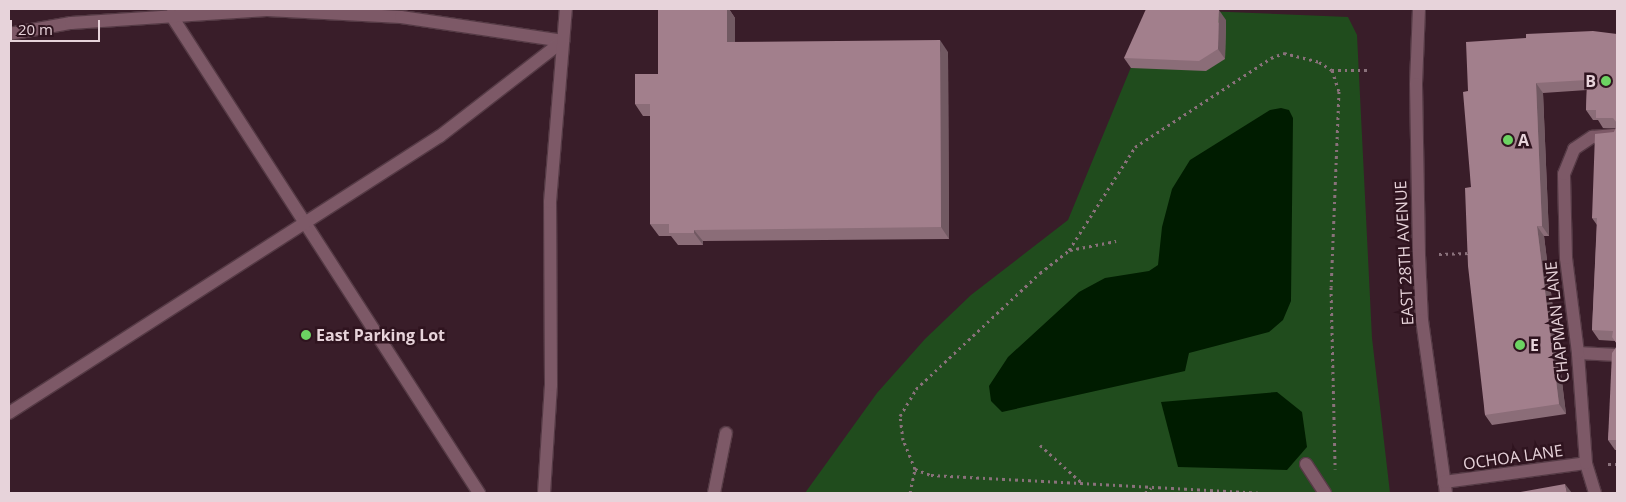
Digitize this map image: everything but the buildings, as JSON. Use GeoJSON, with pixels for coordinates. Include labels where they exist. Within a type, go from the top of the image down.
{"type":"FeatureCollection","features":[{"type":"Feature","properties":{"kind":"street"},"geometry":{"type":"LineString","coordinates":[[544,493],[551,385],[550,202],[566,9]]}},
{"type":"Feature","properties":{"kind":"street","name":"EAST 28TH AVENUE"},"geometry":{"type":"LineString","coordinates":[[1419,9],[1416,84],[1418,255],[1422,320],[1445,488]]}},
{"type":"Feature","properties":{"kind":"street"},"geometry":{"type":"LineString","coordinates":[[9,34],[71,23],[267,10],[401,17],[563,41]]}},
{"type":"Feature","properties":{"kind":"street"},"geometry":{"type":"LineString","coordinates":[[171,15],[479,493]]}},
{"type":"Feature","properties":{"kind":"street"},"geometry":{"type":"LineString","coordinates":[[9,413],[440,136],[563,41]]}},
{"type":"Feature","properties":{"kind":"street","name":"CHAPMAN LANE"},"geometry":{"type":"LineString","coordinates":[[1595,493],[1586,463],[1578,353],[1566,258],[1564,174],[1574,149],[1592,137],[1617,135]]}},
{"type":"Feature","properties":{"kind":"street"},"geometry":{"type":"LineString","coordinates":[[1578,353],[1617,355]]}},
{"type":"Feature","properties":{"kind":"street"},"geometry":{"type":"LineString","coordinates":[[714,493],[726,433]]}},
{"type":"Feature","properties":{"kind":"street","name":"OCHOA LANE"},"geometry":{"type":"LineString","coordinates":[[1445,488],[1586,463]]}},
{"type":"Feature","properties":{"kind":"street"},"geometry":{"type":"LineString","coordinates":[[1306,464],[1322,489]]}},
{"type":"Feature","properties":{"kind":"path"},"geometry":{"type":"LineString","coordinates":[[912,492],[915,469],[903,440],[900,416],[916,390],[1040,273],[1069,250],[1135,147],[1271,58],[1284,53],[1319,62],[1332,70],[1369,70]]}},
{"type":"Feature","properties":{"kind":"path"},"geometry":{"type":"LineString","coordinates":[[1322,489],[1336,468],[1331,287],[1339,91],[1332,70]]}},
{"type":"Feature","properties":{"kind":"path"},"geometry":{"type":"LineString","coordinates":[[1069,250],[1116,241]]}},
{"type":"Feature","properties":{"kind":"path"},"geometry":{"type":"LineString","coordinates":[[1418,255],[1478,252]]}},
{"type":"Feature","properties":{"kind":"path"},"geometry":{"type":"LineString","coordinates":[[1040,445],[1084,484]]}},
{"type":"Feature","properties":{"kind":"path"},"geometry":{"type":"LineString","coordinates":[[915,469],[931,476],[1260,493]]}},
{"type":"Feature","properties":{"kind":"path"},"geometry":{"type":"LineString","coordinates":[[1145,493],[1151,488]]}},
{"type":"Feature","properties":{"kind":"green space"},"geometry":{"type":"Polygon","coordinates":[[[1155,9],[1348,17],[1357,35],[1372,338],[1390,493],[805,493],[877,393],[925,339],[971,295],[1068,220],[1155,9]]]}},
{"type":"Feature","properties":{"kind":"shaded area"},"geometry":{"type":"Polygon","coordinates":[[[1281,108],[1289,110],[1293,118],[1291,301],[1283,320],[1269,332],[1189,353],[1185,371],[1002,412],[991,401],[989,386],[1008,357],[1079,292],[1105,278],[1149,271],[1158,265],[1162,227],[1172,189],[1190,160],[1270,110],[1281,108]]]}},
{"type":"Feature","properties":{"kind":"shaded area"},"geometry":{"type":"Polygon","coordinates":[[[1277,392],[1302,412],[1307,447],[1287,470],[1178,467],[1161,402],[1277,392]]]}},
{"type":"Feature","properties":{"kind":"place","name":"B"},"geometry":{"type":"Point","coordinates":[1606,81]}},
{"type":"Feature","properties":{"kind":"place","name":"A"},"geometry":{"type":"Point","coordinates":[1508,140]}},
{"type":"Feature","properties":{"kind":"place","name":"East Parking Lot"},"geometry":{"type":"Point","coordinates":[306,335]}},
{"type":"Feature","properties":{"kind":"place","name":"E"},"geometry":{"type":"Point","coordinates":[1520,345]}}]}
